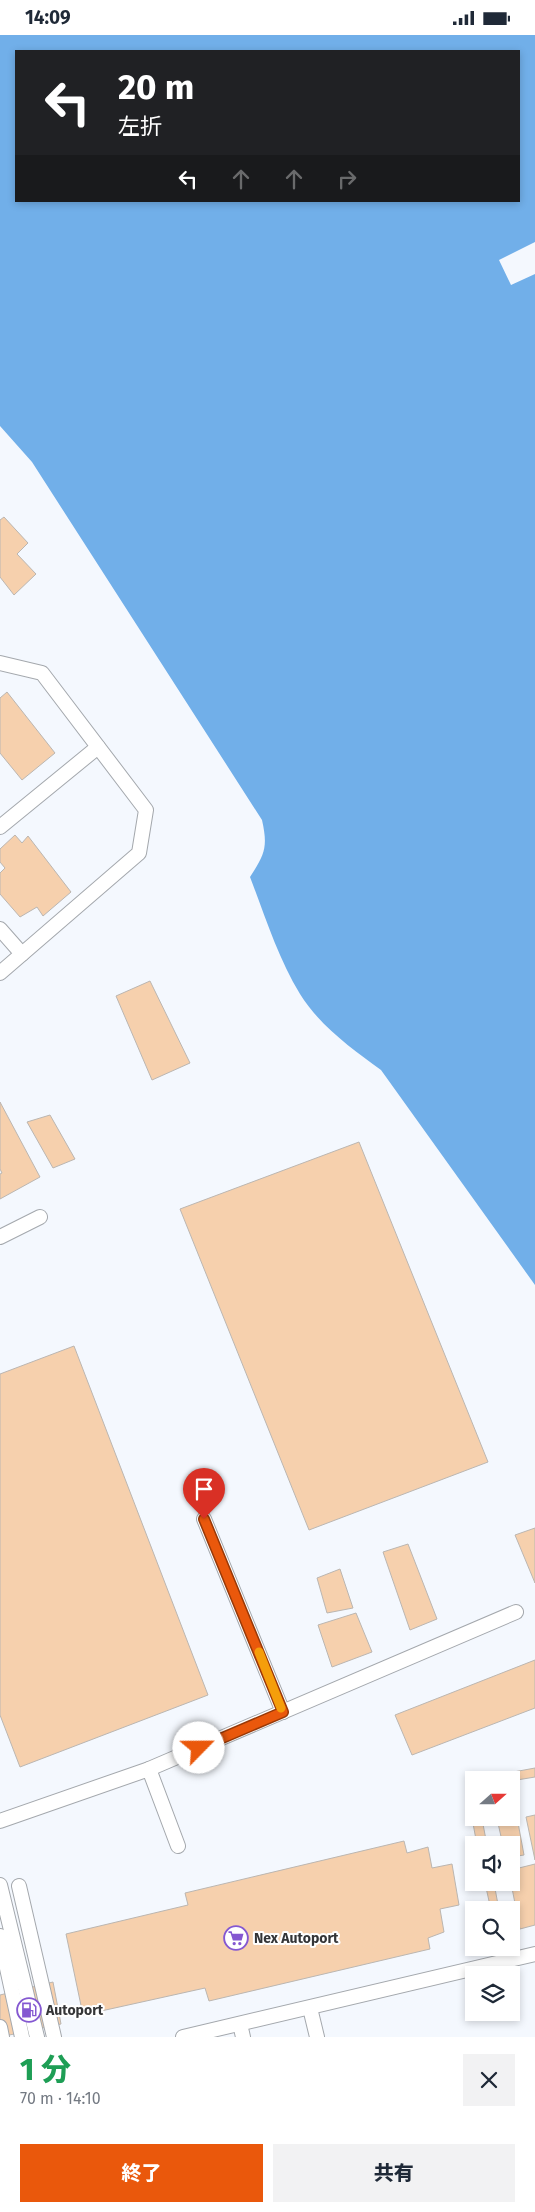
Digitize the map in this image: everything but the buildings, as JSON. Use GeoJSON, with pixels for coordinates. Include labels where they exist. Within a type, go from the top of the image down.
{"type":"FeatureCollection","features":[{"type":"Feature","properties":{"kind":"lane"},"geometry":{"type":"LineString","coordinates":[[0,663],[42,673],[146,810],[139,853],[0,973]]}},
{"type":"Feature","properties":{"kind":"lane"},"geometry":{"type":"LineString","coordinates":[[0,827],[98,747]]}},
{"type":"Feature","properties":{"kind":"lane"},"geometry":{"type":"LineString","coordinates":[[0,929],[22,954]]}},
{"type":"Feature","properties":{"kind":"lane"},"geometry":{"type":"LineString","coordinates":[[0,1237],[40,1217]]}},
{"type":"Feature","properties":{"kind":"lane"},"geometry":{"type":"LineString","coordinates":[[204,1519],[283,1712]]}},
{"type":"Feature","properties":{"kind":"lane"},"geometry":{"type":"LineString","coordinates":[[0,1821],[149,1769],[516,1612]]}},
{"type":"Feature","properties":{"kind":"lane"},"geometry":{"type":"LineString","coordinates":[[149,1769],[178,1846]]}},
{"type":"Feature","properties":{"kind":"lane"},"geometry":{"type":"LineString","coordinates":[[0,1885],[37,2037]]}},
{"type":"Feature","properties":{"kind":"lane"},"geometry":{"type":"LineString","coordinates":[[19,1886],[54,2037]]}},
{"type":"Feature","properties":{"kind":"lane"},"geometry":{"type":"LineString","coordinates":[[0,1936],[22,2037]]}},
{"type":"Feature","properties":{"kind":"lane"},"geometry":{"type":"LineString","coordinates":[[183,2037],[242,2030],[310,2008],[535,1954]]}},
{"type":"Feature","properties":{"kind":"lane"},"geometry":{"type":"LineString","coordinates":[[310,2008],[317,2037]]}},
{"type":"Feature","properties":{"kind":"lane"},"geometry":{"type":"LineString","coordinates":[[0,2027],[2,2037]]}},
{"type":"Feature","properties":{"kind":"water"},"geometry":{"type":"Polygon","coordinates":[[[0,35],[535,35],[535,242],[499,260],[511,285],[535,274],[535,1285],[381,1070],[326,1026],[300,994],[278,951],[250,877],[264,850],[265,837],[262,820],[32,462],[0,426],[0,35]]]}},
{"type":"Feature","properties":{"kind":"slow traffic"},"geometry":{"type":"LineString","coordinates":[[259,1652],[281,1708]]}},
{"type":"Feature","properties":{"kind":"place","name":"Nex Autoport"},"geometry":{"type":"Point","coordinates":[236,1938]}},
{"type":"Feature","properties":{"kind":"place","name":"Autoport"},"geometry":{"type":"Point","coordinates":[29,2010]}},
{"type":"Feature","properties":{"kind":"route"},"geometry":{"type":"LineString","coordinates":[[199,1748],[283,1712],[204,1519]]}}]}
